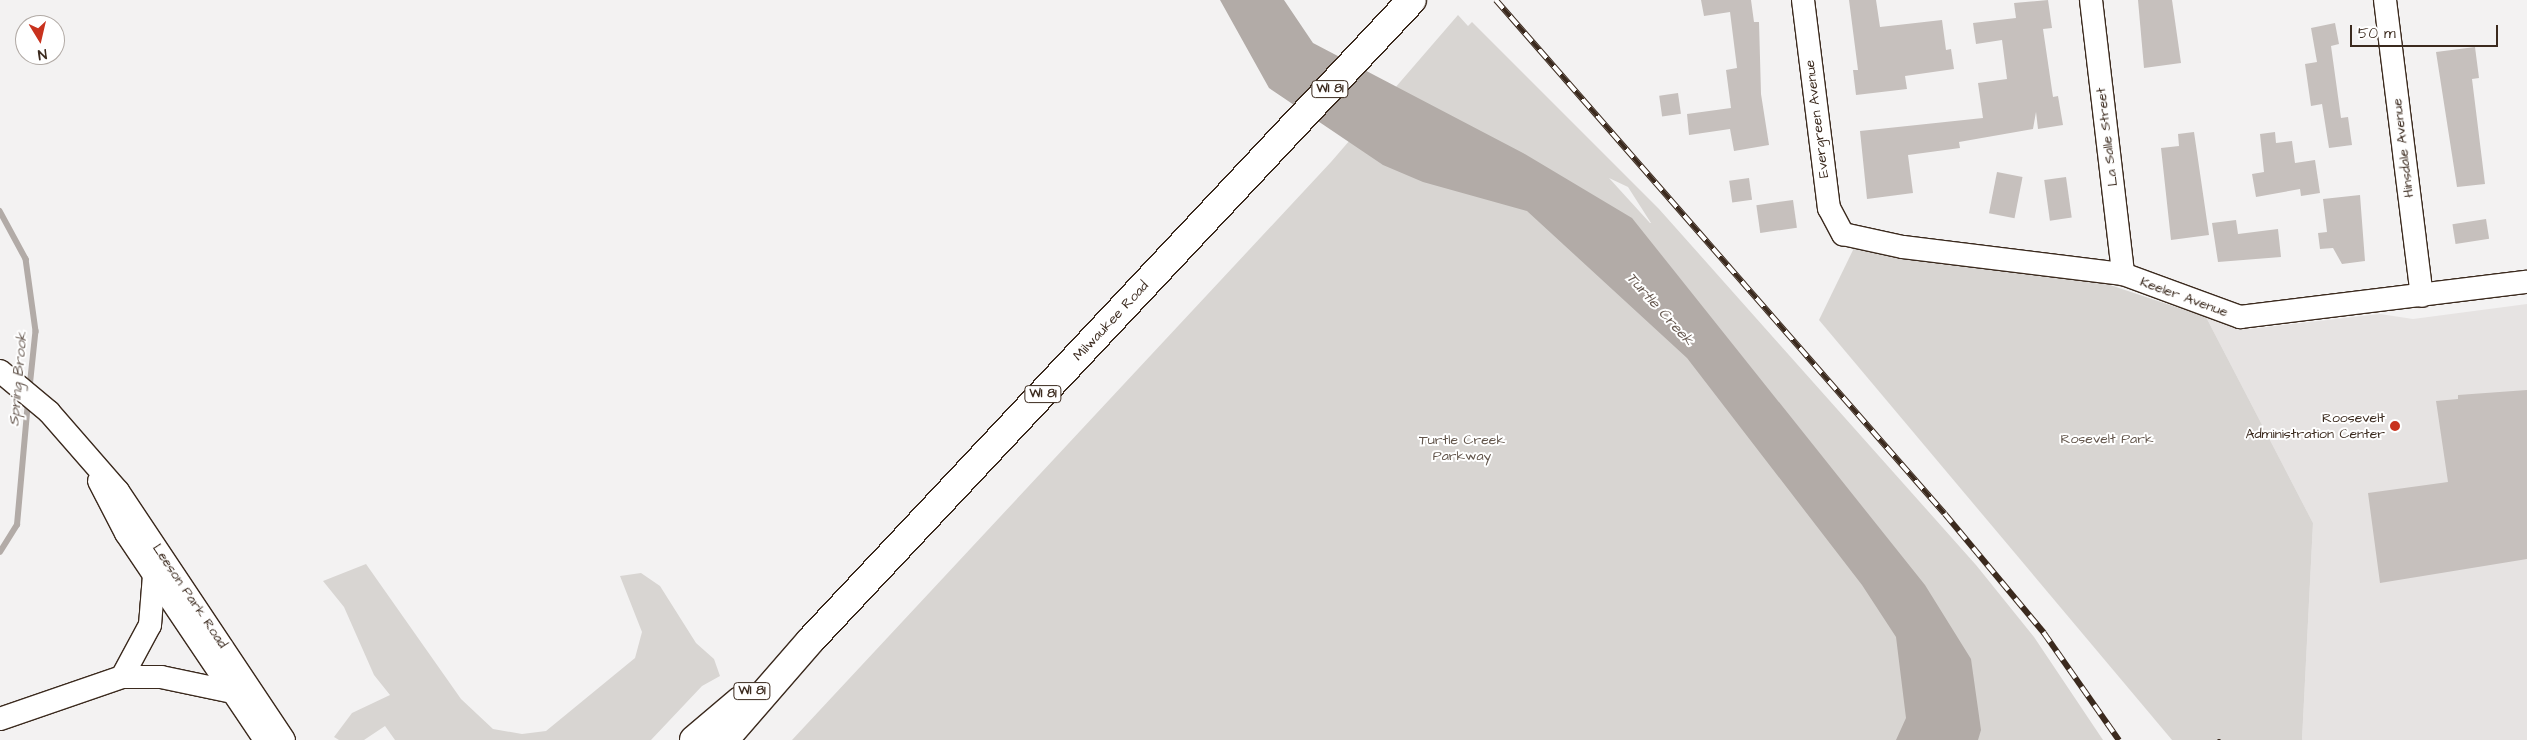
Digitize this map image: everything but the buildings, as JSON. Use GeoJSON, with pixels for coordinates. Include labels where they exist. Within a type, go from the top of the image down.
{"type":"FeatureCollection","features":[{"type":"Feature","properties":{"kind":"main road","name":"Milwaukee Road"},"geometry":{"type":"LineString","coordinates":[[724,740],[810,641],[1412,0]]}},
{"type":"Feature","properties":{"kind":"main road","name":"Milwaukee Road"},"geometry":{"type":"LineString","coordinates":[[694,740],[810,641]]}},
{"type":"Feature","properties":{"kind":"street","name":"Evergreen Avenue"},"geometry":{"type":"LineString","coordinates":[[1803,0],[1828,208],[1843,234]]}},
{"type":"Feature","properties":{"kind":"street","name":"La Salle Street"},"geometry":{"type":"LineString","coordinates":[[2091,0],[2123,274]]}},
{"type":"Feature","properties":{"kind":"street","name":"Hinsdale Avenue"},"geometry":{"type":"LineString","coordinates":[[2385,0],[2422,296]]}},
{"type":"Feature","properties":{"kind":"street","name":"Keeler Avenue"},"geometry":{"type":"LineString","coordinates":[[1843,234],[1903,247],[2123,274],[2240,317],[2527,282]]}},
{"type":"Feature","properties":{"kind":"street","name":"Leeson Park Road"},"geometry":{"type":"LineString","coordinates":[[9,378],[45,408],[142,523],[284,740]]}},
{"type":"Feature","properties":{"kind":"street","name":"Leeson Park Road"},"geometry":{"type":"LineString","coordinates":[[88,458],[108,503],[265,740]]}},
{"type":"Feature","properties":{"kind":"street"},"geometry":{"type":"LineString","coordinates":[[122,677],[150,625],[154,575]]}},
{"type":"Feature","properties":{"kind":"street"},"geometry":{"type":"LineString","coordinates":[[0,718],[122,677],[161,677],[232,692]]}},
{"type":"Feature","properties":{"kind":"shaded area","name":"Roosevelt Administration Center"},"geometry":{"type":"Polygon","coordinates":[[[2527,304],[2527,740],[2302,740],[2313,523],[2206,317],[2250,329],[2380,314],[2413,319],[2527,304]]]}},
{"type":"Feature","properties":{"kind":"green space","name":"Turtle Creek Parkway"},"geometry":{"type":"Polygon","coordinates":[[[1458,15],[1468,26],[1472,22],[1659,209],[1976,565],[2034,637],[2103,740],[792,740],[1331,162],[1458,15]],[[1609,178],[1651,223],[1628,187],[1609,178]]]}},
{"type":"Feature","properties":{"kind":"green space","name":"Rosevelt Park"},"geometry":{"type":"Polygon","coordinates":[[[1854,248],[2095,280],[2206,317],[2313,523],[2302,740],[2172,740],[1819,320],[1854,248]]]}},
{"type":"Feature","properties":{"kind":"green space"},"geometry":{"type":"Polygon","coordinates":[[[366,564],[461,699],[493,729],[522,734],[546,731],[635,658],[642,632],[620,576],[641,573],[660,586],[696,643],[714,659],[720,676],[702,686],[651,740],[395,740],[385,726],[364,740],[339,740],[334,737],[352,713],[390,695],[374,675],[344,607],[323,581],[366,564]]]}},
{"type":"Feature","properties":{"kind":"water","name":"Turtle Creek"},"geometry":{"type":"Polygon","coordinates":[[[1220,0],[1284,0],[1313,43],[1523,153],[1632,218],[1925,585],[1971,659],[1981,730],[1978,740],[1896,740],[1906,718],[1896,637],[1862,585],[1687,358],[1527,211],[1423,182],[1383,165],[1269,88],[1220,0]]]}},
{"type":"Feature","properties":{"kind":"waterway","name":"Spring Brook"},"geometry":{"type":"LineString","coordinates":[[0,211],[26,259],[36,331],[30,388]]}},
{"type":"Feature","properties":{"kind":"waterway","name":"Spring Brook"},"geometry":{"type":"LineString","coordinates":[[0,552],[17,525],[28,402]]}},
{"type":"Feature","properties":{"kind":"railway"},"geometry":{"type":"LineString","coordinates":[[1496,0],[1945,514],[2044,633],[2119,740]]}},
{"type":"Feature","properties":{"kind":"place","name":"Roosevelt Administration Center"},"geometry":{"type":"Point","coordinates":[2395,426]}}]}
